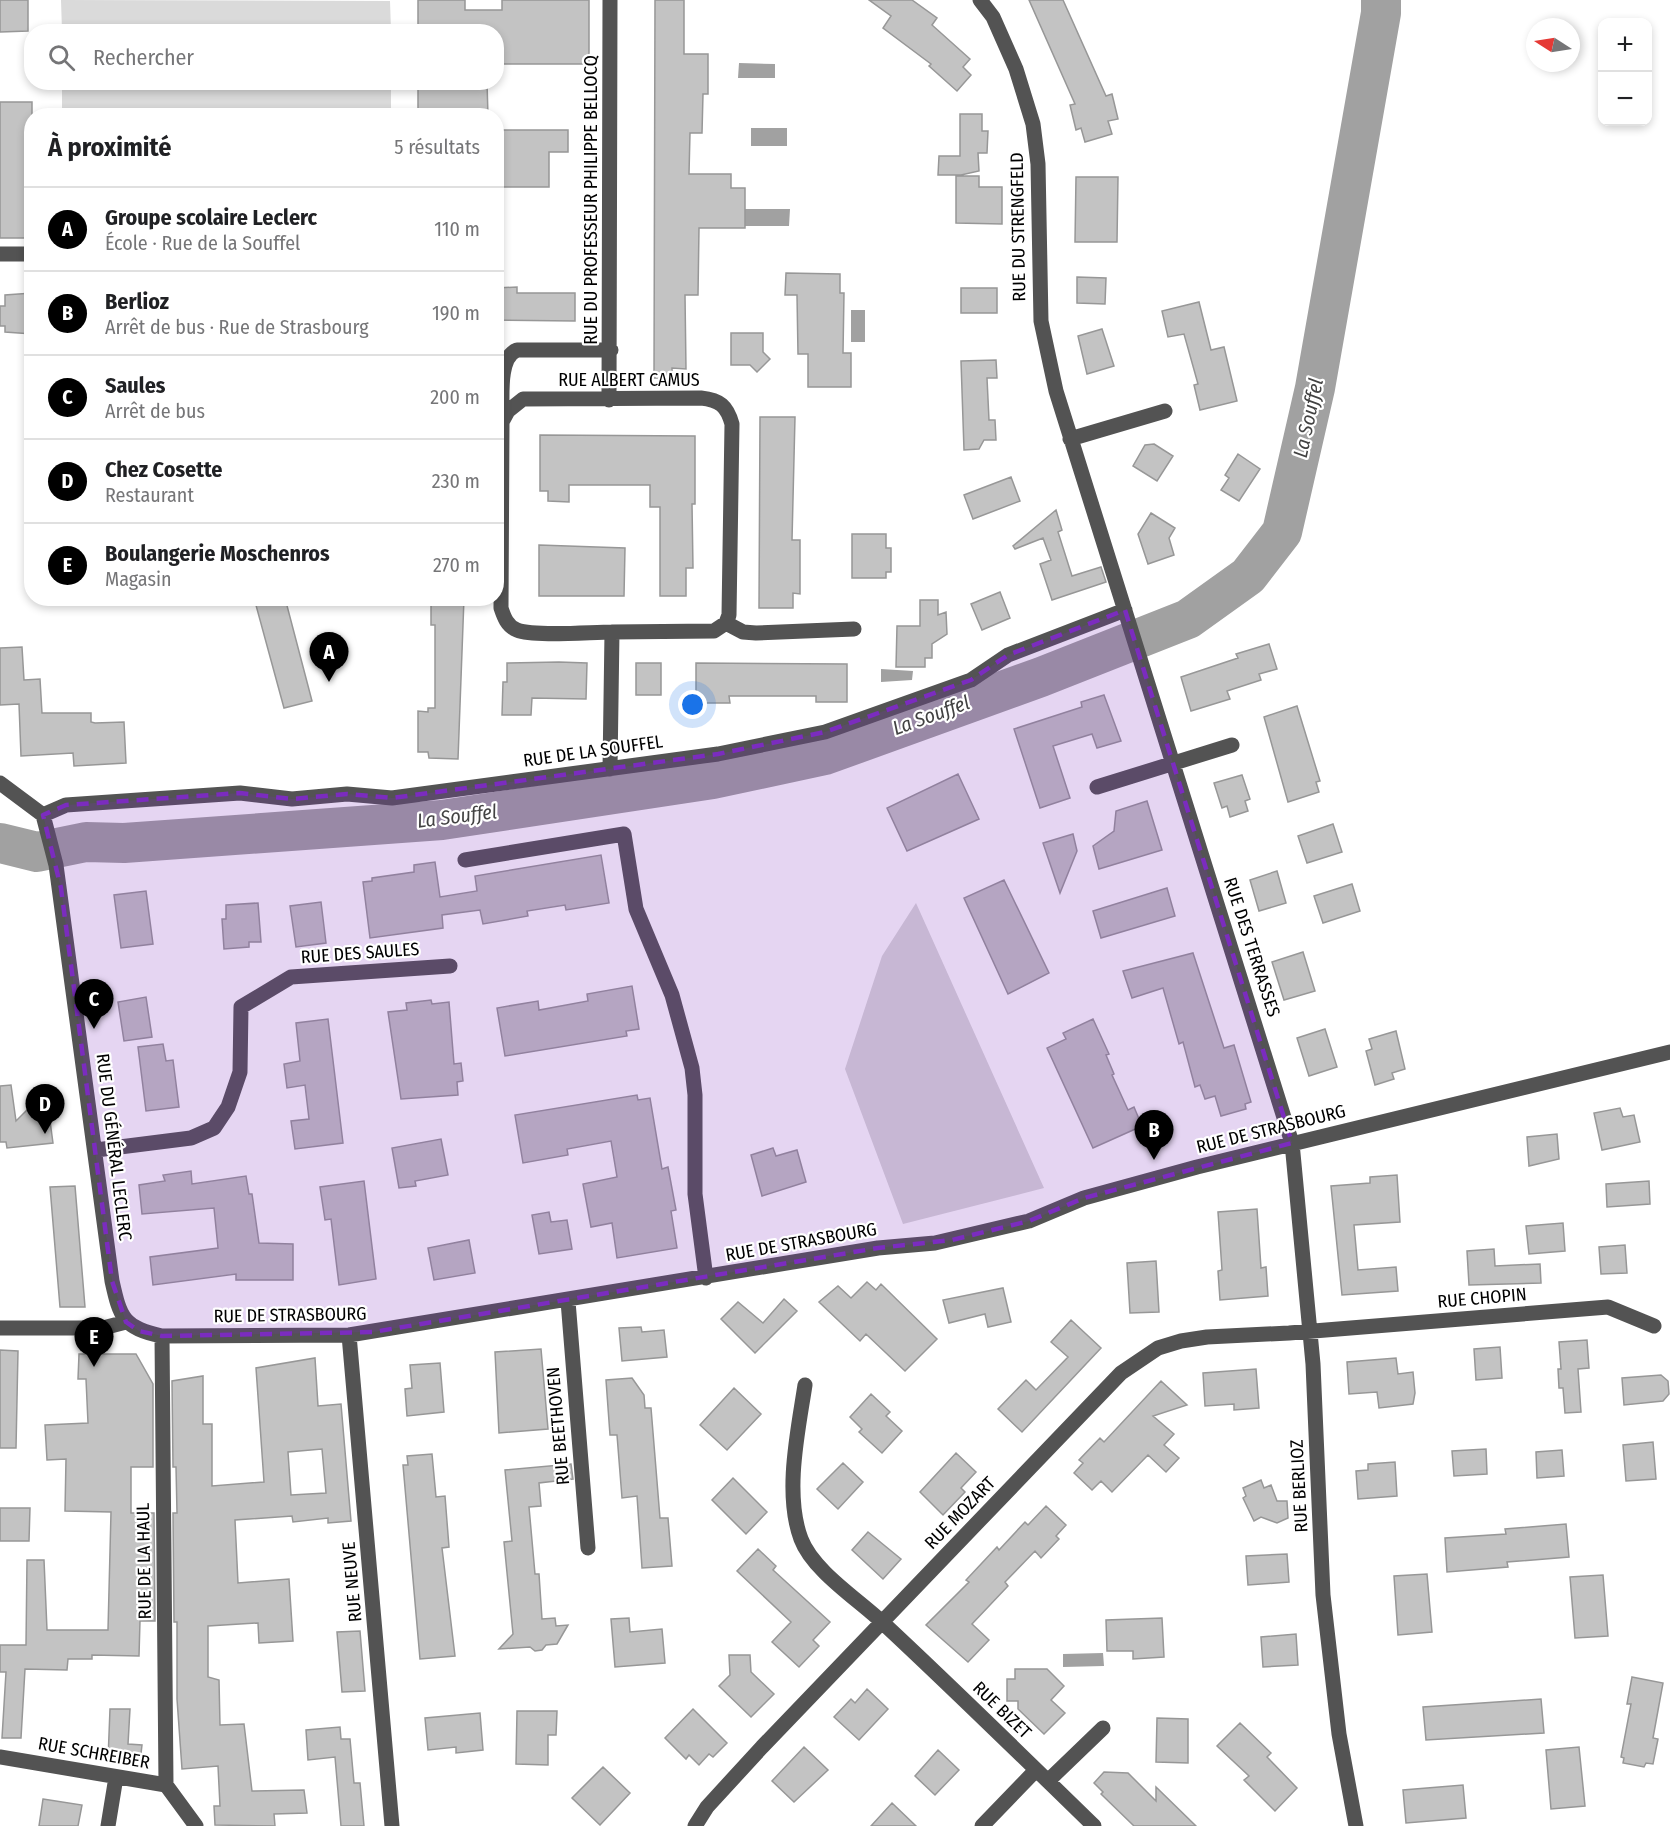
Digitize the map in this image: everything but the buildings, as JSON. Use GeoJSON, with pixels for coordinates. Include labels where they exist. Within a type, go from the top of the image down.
{"type":"FeatureCollection","features":[{"type":"Feature","properties":{"kind":"street","name":"RUE DU PROFESSEUR PHILIPPE BELLOCQ"},"geometry":{"type":"LineString","coordinates":[[609,400],[611,350],[610,0]]}},
{"type":"Feature","properties":{"kind":"street","name":"RUE DU STRENGFELD"},"geometry":{"type":"LineString","coordinates":[[980,0],[993,17],[1024,89],[1033,124],[1038,164],[1041,321],[1051,374],[1125,610]]}},
{"type":"Feature","properties":{"kind":"street","name":"RUE DU STRENGFELD"},"geometry":{"type":"LineString","coordinates":[[991,0],[993,17]]}},
{"type":"Feature","properties":{"kind":"street"},"geometry":{"type":"LineString","coordinates":[[0,254],[24,254]]}},
{"type":"Feature","properties":{"kind":"street","name":"RUE ALBERT CAMUS"},"geometry":{"type":"LineString","coordinates":[[504,364],[510,353],[517,350],[611,350]]}},
{"type":"Feature","properties":{"kind":"street","name":"RUE ALBERT CAMUS"},"geometry":{"type":"LineString","coordinates":[[501,606],[504,618],[509,625],[526,632],[704,632],[714,631],[726,623],[730,605],[732,424],[726,408],[712,399],[701,398],[523,399],[515,403],[504,419]]}},
{"type":"Feature","properties":{"kind":"street"},"geometry":{"type":"LineString","coordinates":[[1070,439],[1165,411]]}},
{"type":"Feature","properties":{"kind":"street","name":"RUE DES TERRASSES"},"geometry":{"type":"LineString","coordinates":[[1125,610],[1292,1143]]}},
{"type":"Feature","properties":{"kind":"street","name":"RUE DE LA SOUFFEL"},"geometry":{"type":"LineString","coordinates":[[43,815],[66,805],[240,793],[292,799],[347,794],[392,798],[718,753],[825,732],[971,680],[1008,655],[1125,610]]}},
{"type":"Feature","properties":{"kind":"street"},"geometry":{"type":"LineString","coordinates":[[726,623],[743,632],[756,633],[854,629]]}},
{"type":"Feature","properties":{"kind":"street"},"geometry":{"type":"LineString","coordinates":[[610,769],[612,632]]}},
{"type":"Feature","properties":{"kind":"street"},"geometry":{"type":"LineString","coordinates":[[1097,787],[1232,745]]}},
{"type":"Feature","properties":{"kind":"street"},"geometry":{"type":"LineString","coordinates":[[0,783],[43,815]]}},
{"type":"Feature","properties":{"kind":"street","name":"RUE DU GÉNÉRAL LECLERC"},"geometry":{"type":"LineString","coordinates":[[43,815],[56,865],[112,1281],[118,1309],[126,1322]]}},
{"type":"Feature","properties":{"kind":"street","name":"RUE DE STRASBOURG"},"geometry":{"type":"LineString","coordinates":[[465,860],[624,834],[636,909],[672,995],[692,1068],[695,1095],[693,1141],[695,1194],[706,1278]]}},
{"type":"Feature","properties":{"kind":"street","name":"RUE DES SAULES"},"geometry":{"type":"LineString","coordinates":[[96,1150],[190,1138],[214,1128],[228,1107],[240,1072],[241,1006],[291,977],[450,966]]}},
{"type":"Feature","properties":{"kind":"street","name":"RUE DE STRASBOURG"},"geometry":{"type":"LineString","coordinates":[[126,1322],[139,1331],[162,1335],[349,1335],[568,1301],[878,1248],[913,1247],[1029,1221],[1084,1198],[1292,1143],[1670,1052]]}},
{"type":"Feature","properties":{"kind":"street","name":"RUE BERLIOZ"},"geometry":{"type":"LineString","coordinates":[[1292,1143],[1310,1331],[1323,1595],[1339,1734],[1356,1826]]}},
{"type":"Feature","properties":{"kind":"street","name":"RUE BEETHOVEN"},"geometry":{"type":"LineString","coordinates":[[568,1301],[588,1548]]}},
{"type":"Feature","properties":{"kind":"street","name":"RUE CHOPIN"},"geometry":{"type":"LineString","coordinates":[[1310,1331],[1608,1307],[1654,1326]]}},
{"type":"Feature","properties":{"kind":"street"},"geometry":{"type":"LineString","coordinates":[[0,1328],[103,1328],[126,1322]]}},
{"type":"Feature","properties":{"kind":"street","name":"RUE MOZART"},"geometry":{"type":"LineString","coordinates":[[695,1826],[707,1807],[746,1764],[1121,1373],[1140,1358],[1181,1341],[1310,1331]]}},
{"type":"Feature","properties":{"kind":"street","name":"RUE DE LA HAUL"},"geometry":{"type":"LineString","coordinates":[[162,1335],[166,1785]]}},
{"type":"Feature","properties":{"kind":"street","name":"RUE NEUVE"},"geometry":{"type":"LineString","coordinates":[[349,1335],[392,1826]]}},
{"type":"Feature","properties":{"kind":"street","name":"RUE BIZET"},"geometry":{"type":"LineString","coordinates":[[805,1385],[794,1460],[797,1521],[801,1539],[819,1566],[882,1622],[1094,1826]]}},
{"type":"Feature","properties":{"kind":"street"},"geometry":{"type":"LineString","coordinates":[[1048,1781],[1103,1728]]}},
{"type":"Feature","properties":{"kind":"street","name":"RUE SCHREIBER"},"geometry":{"type":"LineString","coordinates":[[0,1757],[166,1785],[196,1826]]}},
{"type":"Feature","properties":{"kind":"street"},"geometry":{"type":"LineString","coordinates":[[982,1826],[1036,1770]]}},
{"type":"Feature","properties":{"kind":"street"},"geometry":{"type":"LineString","coordinates":[[108,1826],[116,1777]]}},
{"type":"Feature","properties":{"kind":"highlighted area"},"geometry":{"type":"Polygon","coordinates":[[[1125,610],[1292,1143],[1084,1198],[1029,1221],[952,1240],[878,1248],[373,1332],[162,1336],[139,1331],[126,1322],[112,1281],[61,888],[43,815],[66,805],[240,793],[292,799],[347,794],[392,798],[718,754],[825,732],[971,680],[1008,655],[1125,610]]]}},
{"type":"Feature","properties":{"kind":"shaded area"},"geometry":{"type":"Polygon","coordinates":[[[61,0],[390,1],[391,24],[62,24],[61,0]]]}},
{"type":"Feature","properties":{"kind":"shaded area"},"geometry":{"type":"Polygon","coordinates":[[[739,63],[775,64],[775,78],[738,78],[739,63]]]}},
{"type":"Feature","properties":{"kind":"shaded area"},"geometry":{"type":"Polygon","coordinates":[[[62,90],[391,90],[391,108],[62,108],[62,90]]]}},
{"type":"Feature","properties":{"kind":"shaded area"},"geometry":{"type":"Polygon","coordinates":[[[751,128],[787,128],[787,146],[751,146],[751,128]]]}},
{"type":"Feature","properties":{"kind":"shaded area"},"geometry":{"type":"Polygon","coordinates":[[[745,209],[790,209],[789,226],[745,226],[745,209]]]}},
{"type":"Feature","properties":{"kind":"shaded area"},"geometry":{"type":"Polygon","coordinates":[[[851,310],[865,310],[865,342],[851,342],[851,310]]]}},
{"type":"Feature","properties":{"kind":"shaded area"},"geometry":{"type":"Polygon","coordinates":[[[881,669],[913,671],[912,680],[881,682],[881,669]]]}},
{"type":"Feature","properties":{"kind":"shaded area"},"geometry":{"type":"Polygon","coordinates":[[[916,903],[1044,1188],[903,1224],[845,1069],[882,956],[916,903]]]}},
{"type":"Feature","properties":{"kind":"shaded area"},"geometry":{"type":"Polygon","coordinates":[[[1103,1653],[1104,1666],[1063,1667],[1063,1654],[1103,1653]]]}},
{"type":"Feature","properties":{"kind":"waterway","name":"La Souffel"},"geometry":{"type":"LineString","coordinates":[[0,843],[37,852],[86,842],[124,843],[442,820],[713,779],[825,755],[1041,677],[1188,619],[1248,576],[1282,532],[1315,388],[1381,13],[1381,0]]}},
{"type":"Feature","properties":{"kind":"place","name":"Groupe scolaire Leclerc"},"geometry":{"type":"Point","coordinates":[329,682]}},
{"type":"Feature","properties":{"kind":"place","name":"Saules"},"geometry":{"type":"Point","coordinates":[94,1029]}},
{"type":"Feature","properties":{"kind":"place","name":"Chez Cosette"},"geometry":{"type":"Point","coordinates":[45,1134]}},
{"type":"Feature","properties":{"kind":"place","name":"Berlioz"},"geometry":{"type":"Point","coordinates":[1154,1160]}},
{"type":"Feature","properties":{"kind":"place","name":"Boulangerie Moschenros"},"geometry":{"type":"Point","coordinates":[94,1367]}}]}
